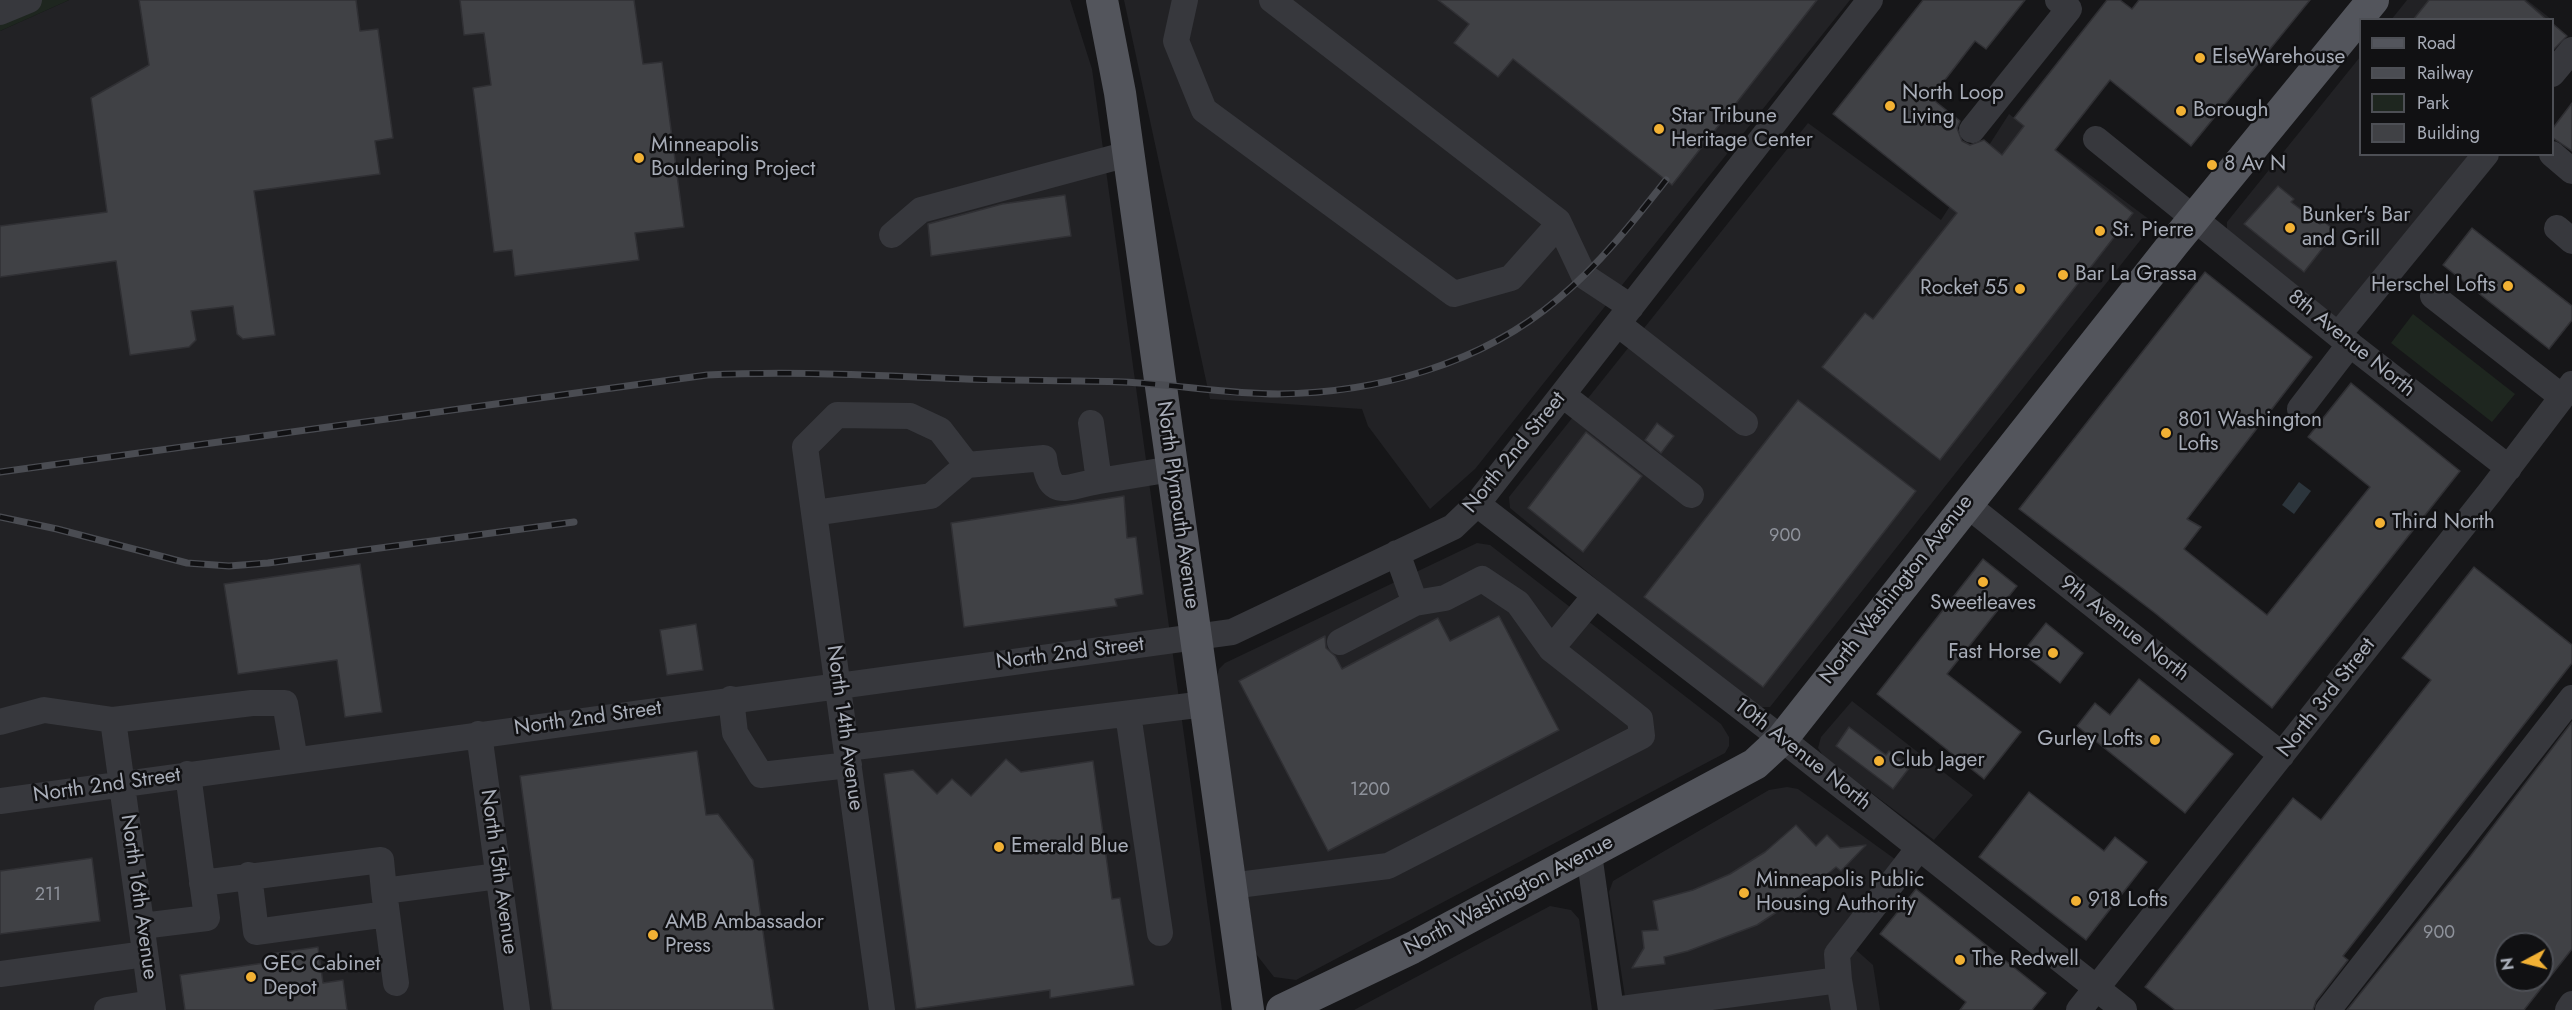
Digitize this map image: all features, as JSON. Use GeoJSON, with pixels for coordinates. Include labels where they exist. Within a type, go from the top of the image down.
{"type":"FeatureCollection","features":[{"type":"Feature","properties":{"kind":"main road","name":"North Plymouth Avenue"},"geometry":{"type":"LineString","coordinates":[[1102,0],[1128,154],[1248,1010]]}},
{"type":"Feature","properties":{"kind":"main road","name":"North Washington Avenue"},"geometry":{"type":"LineString","coordinates":[[1282,1010],[1412,948],[1755,764],[1782,739],[2194,218],[2373,0]]}},
{"type":"Feature","properties":{"kind":"street"},"geometry":{"type":"LineString","coordinates":[[0,12],[29,0]]}},
{"type":"Feature","properties":{"kind":"street"},"geometry":{"type":"LineString","coordinates":[[1185,0],[1176,41],[1204,110],[1454,294],[1511,278],[1559,224]]}},
{"type":"Feature","properties":{"kind":"street"},"geometry":{"type":"LineString","coordinates":[[1272,0],[1559,224],[1584,276],[1745,423]]}},
{"type":"Feature","properties":{"kind":"street","name":"North 2nd Street"},"geometry":{"type":"LineString","coordinates":[[0,801],[1232,632],[1452,527],[1477,504],[1870,0]]}},
{"type":"Feature","properties":{"kind":"street"},"geometry":{"type":"LineString","coordinates":[[1972,130],[2069,9],[2058,0]]}},
{"type":"Feature","properties":{"kind":"street"},"geometry":{"type":"LineString","coordinates":[[2554,73],[2572,50]]}},
{"type":"Feature","properties":{"kind":"street","name":"8th Avenue North"},"geometry":{"type":"LineString","coordinates":[[2096,139],[2344,340],[2509,468]]}},
{"type":"Feature","properties":{"kind":"street"},"geometry":{"type":"LineString","coordinates":[[892,235],[921,210],[1128,154]]}},
{"type":"Feature","properties":{"kind":"street"},"geometry":{"type":"LineString","coordinates":[[2301,409],[2344,340],[2484,156]]}},
{"type":"Feature","properties":{"kind":"street"},"geometry":{"type":"LineString","coordinates":[[2554,156],[2572,171]]}},
{"type":"Feature","properties":{"kind":"street"},"geometry":{"type":"LineString","coordinates":[[2433,296],[2567,391]]}},
{"type":"Feature","properties":{"kind":"street","name":"North 3rd Street"},"geometry":{"type":"LineString","coordinates":[[2079,1010],[2509,468],[2567,391]]}},
{"type":"Feature","properties":{"kind":"street"},"geometry":{"type":"LineString","coordinates":[[1563,395],[1691,495]]}},
{"type":"Feature","properties":{"kind":"street","name":"North 14th Avenue"},"geometry":{"type":"LineString","coordinates":[[882,1010],[805,447],[837,415],[910,416],[940,430],[967,465]]}},
{"type":"Feature","properties":{"kind":"street"},"geometry":{"type":"LineString","coordinates":[[1091,423],[1099,481]]}},
{"type":"Feature","properties":{"kind":"street"},"geometry":{"type":"LineString","coordinates":[[814,513],[932,496],[967,465],[1044,458],[1047,478],[1050,484],[1057,488],[1172,469]]}},
{"type":"Feature","properties":{"kind":"street","name":"10th Avenue North"},"geometry":{"type":"LineString","coordinates":[[1477,504],[1782,739],[2124,1010]]}},
{"type":"Feature","properties":{"kind":"street","name":"9th Avenue North"},"geometry":{"type":"LineString","coordinates":[[1966,504],[2282,755]]}},
{"type":"Feature","properties":{"kind":"street"},"geometry":{"type":"LineString","coordinates":[[1397,553],[1415,603]]}},
{"type":"Feature","properties":{"kind":"street"},"geometry":{"type":"LineString","coordinates":[[1230,886],[1388,866],[1642,736],[1640,719],[1551,649],[1518,603],[1482,579],[1445,598],[1415,603],[1340,642]]}},
{"type":"Feature","properties":{"kind":"street"},"geometry":{"type":"LineString","coordinates":[[1551,649],[1595,596]]}},
{"type":"Feature","properties":{"kind":"street"},"geometry":{"type":"LineString","coordinates":[[2328,1010],[2572,698]]}},
{"type":"Feature","properties":{"kind":"street"},"geometry":{"type":"LineString","coordinates":[[731,699],[735,734],[761,775],[848,757],[1205,704]]}},
{"type":"Feature","properties":{"kind":"street"},"geometry":{"type":"LineString","coordinates":[[0,722],[44,710],[113,720],[252,703],[285,703],[295,760]]}},
{"type":"Feature","properties":{"kind":"street"},"geometry":{"type":"LineString","coordinates":[[1128,714],[1160,933]]}},
{"type":"Feature","properties":{"kind":"street","name":"North 16th Avenue"},"geometry":{"type":"LineString","coordinates":[[113,720],[153,1006]]}},
{"type":"Feature","properties":{"kind":"street","name":"North 15th Avenue"},"geometry":{"type":"LineString","coordinates":[[479,734],[517,1010]]}},
{"type":"Feature","properties":{"kind":"street"},"geometry":{"type":"LineString","coordinates":[[142,926],[207,918],[188,774]]}},
{"type":"Feature","properties":{"kind":"street"},"geometry":{"type":"LineString","coordinates":[[1844,1010],[1837,954],[1919,848]]}},
{"type":"Feature","properties":{"kind":"street"},"geometry":{"type":"LineString","coordinates":[[1589,854],[1612,1010],[1839,980]]}},
{"type":"Feature","properties":{"kind":"street"},"geometry":{"type":"LineString","coordinates":[[202,883],[249,875],[381,860],[396,983]]}},
{"type":"Feature","properties":{"kind":"street"},"geometry":{"type":"LineString","coordinates":[[249,875],[255,932],[498,876]]}},
{"type":"Feature","properties":{"kind":"street"},"geometry":{"type":"LineString","coordinates":[[0,974],[145,954]]}},
{"type":"Feature","properties":{"kind":"street"},"geometry":{"type":"LineString","coordinates":[[2568,1010],[2572,1004]]}},
{"type":"Feature","properties":{"kind":"street"},"geometry":{"type":"LineString","coordinates":[[107,1010],[153,1006]]}},
{"type":"Feature","properties":{"kind":"shaded area"},"geometry":{"type":"Polygon","coordinates":[[[69,0],[1070,0],[1092,69],[1222,1010],[0,1010],[0,31],[69,0]]]}},
{"type":"Feature","properties":{"kind":"shaded area"},"geometry":{"type":"Polygon","coordinates":[[[1124,0],[1850,0],[1475,469],[1430,509],[1368,426],[1362,409],[1210,399],[1124,0]]]}},
{"type":"Feature","properties":{"kind":"shaded area"},"geometry":{"type":"Polygon","coordinates":[[[2407,0],[2527,0],[2550,18],[2393,18],[2407,0]]]}},
{"type":"Feature","properties":{"kind":"shaded area"},"geometry":{"type":"Polygon","coordinates":[[[2359,58],[2359,156],[2498,156],[2353,335],[2227,231],[2227,222],[2359,58]]]}},
{"type":"Feature","properties":{"kind":"shaded area"},"geometry":{"type":"Polygon","coordinates":[[[2009,114],[2154,223],[1770,707],[1760,707],[1625,603],[1510,508],[1509,497],[1808,123],[1941,220],[2009,114]]]}},
{"type":"Feature","properties":{"kind":"shaded area"},"geometry":{"type":"Polygon","coordinates":[[[2299,482],[2311,491],[2294,514],[2282,505],[2299,482]]]}},
{"type":"Feature","properties":{"kind":"shaded area"},"geometry":{"type":"Polygon","coordinates":[[[1477,543],[1490,545],[1721,724],[1729,737],[1729,746],[1725,753],[1296,980],[1274,977],[1256,954],[1217,677],[1219,669],[1225,663],[1477,543]]]}},
{"type":"Feature","properties":{"kind":"shaded area"},"geometry":{"type":"Polygon","coordinates":[[[1852,701],[1973,795],[1934,840],[1824,757],[1818,748],[1821,737],[1852,701]]]}},
{"type":"Feature","properties":{"kind":"shaded area"},"geometry":{"type":"Polygon","coordinates":[[[1787,787],[1798,789],[1910,870],[1855,949],[1873,965],[1880,1010],[1627,1010],[1609,892],[1613,881],[1769,790],[1787,787]]]}},
{"type":"Feature","properties":{"kind":"shaded area"},"geometry":{"type":"Polygon","coordinates":[[[1550,906],[1571,910],[1579,919],[1592,1010],[1354,1010],[1550,906]]]}},
{"type":"Feature","properties":{"kind":"green space"},"geometry":{"type":"Polygon","coordinates":[[[0,0],[69,0],[0,31],[0,0]]]}},
{"type":"Feature","properties":{"kind":"green space"},"geometry":{"type":"Polygon","coordinates":[[[2413,314],[2515,394],[2492,422],[2391,343],[2413,314]]]}},
{"type":"Feature","properties":{"kind":"building"},"geometry":{"type":"Polygon","coordinates":[[[139,0],[356,0],[360,31],[378,29],[393,138],[375,141],[380,174],[254,191],[275,335],[243,339],[237,334],[233,306],[191,311],[196,340],[189,347],[130,355],[116,261],[0,277],[0,226],[107,212],[91,98],[149,65],[139,0]]]}},
{"type":"Feature","properties":{"kind":"building"},"geometry":{"type":"Polygon","coordinates":[[[460,0],[634,0],[643,64],[662,62],[684,227],[635,233],[639,260],[515,276],[512,250],[494,252],[473,88],[491,85],[484,33],[464,35],[460,0]]]}},
{"type":"Feature","properties":{"kind":"building","name":"Star Tribune Heritage Center"},"geometry":{"type":"Polygon","coordinates":[[[1438,0],[1817,0],[1672,185],[1513,59],[1498,77],[1454,43],[1469,24],[1438,0]]]}},
{"type":"Feature","properties":{"kind":"building"},"geometry":{"type":"Polygon","coordinates":[[[1923,0],[2025,0],[1986,49],[1975,41],[1931,98],[1960,121],[1957,128],[1962,141],[1970,145],[1984,140],[2002,155],[2024,126],[2014,118],[2107,0],[2120,0],[2132,9],[2139,0],[2310,0],[2191,146],[2110,80],[2055,150],[2133,213],[1940,460],[1822,367],[1865,313],[1873,319],[1957,213],[1833,114],[1923,0]]]}},
{"type":"Feature","properties":{"kind":"building"},"geometry":{"type":"Polygon","coordinates":[[[2429,0],[2524,0],[2545,18],[2415,18],[2429,0]]]}},
{"type":"Feature","properties":{"kind":"building"},"geometry":{"type":"Polygon","coordinates":[[[2554,25],[2567,36],[2554,49],[2554,25]]]}},
{"type":"Feature","properties":{"kind":"building"},"geometry":{"type":"Polygon","coordinates":[[[2572,103],[2572,151],[2554,139],[2554,127],[2572,103]]]}},
{"type":"Feature","properties":{"kind":"building","name":"Bunker's Bar and Grill"},"geometry":{"type":"Polygon","coordinates":[[[2278,186],[2294,199],[2291,202],[2320,224],[2323,221],[2336,231],[2304,272],[2244,224],[2278,186]]]}},
{"type":"Feature","properties":{"kind":"building"},"geometry":{"type":"Polygon","coordinates":[[[1065,195],[1071,236],[931,256],[928,224],[1002,204],[1065,195]]]}},
{"type":"Feature","properties":{"kind":"building","name":"Herschel Lofts"},"geometry":{"type":"Polygon","coordinates":[[[2472,228],[2572,306],[2572,320],[2549,349],[2443,265],[2472,228]]]}},
{"type":"Feature","properties":{"kind":"building"},"geometry":{"type":"Polygon","coordinates":[[[2205,272],[2312,357],[2187,519],[2201,527],[2184,549],[2267,615],[2370,487],[2308,437],[2351,383],[2460,471],[2272,708],[2155,613],[2019,509],[2205,272]]]}},
{"type":"Feature","properties":{"kind":"building"},"geometry":{"type":"Polygon","coordinates":[[[1798,400],[1916,491],[1763,687],[1644,597],[1798,400]]]}},
{"type":"Feature","properties":{"kind":"building"},"geometry":{"type":"Polygon","coordinates":[[[1657,423],[1674,436],[1661,453],[1645,440],[1657,423]]]}},
{"type":"Feature","properties":{"kind":"building"},"geometry":{"type":"Polygon","coordinates":[[[1586,432],[1642,476],[1583,552],[1528,508],[1586,432]]]}},
{"type":"Feature","properties":{"kind":"building"},"geometry":{"type":"Polygon","coordinates":[[[1124,496],[1127,538],[1136,537],[1143,594],[1115,599],[1117,606],[964,627],[951,523],[1124,496]]]}},
{"type":"Feature","properties":{"kind":"building"},"geometry":{"type":"Polygon","coordinates":[[[1983,559],[2017,586],[1947,674],[2021,732],[1984,779],[1877,694],[1983,559]]]}},
{"type":"Feature","properties":{"kind":"building"},"geometry":{"type":"Polygon","coordinates":[[[360,564],[382,712],[345,717],[337,660],[238,674],[224,584],[360,564]]]}},
{"type":"Feature","properties":{"kind":"building"},"geometry":{"type":"Polygon","coordinates":[[[2474,567],[2572,645],[2572,663],[2343,956],[2348,960],[2316,1001],[2313,1010],[2175,1010],[2145,987],[2293,798],[2321,820],[2431,680],[2402,658],[2474,567]]]}},
{"type":"Feature","properties":{"kind":"building"},"geometry":{"type":"Polygon","coordinates":[[[1499,616],[1559,730],[1328,851],[1239,681],[1325,636],[1326,648],[1335,656],[1342,669],[1438,618],[1450,641],[1499,616]]]}},
{"type":"Feature","properties":{"kind":"building","name":"Fast Horse"},"geometry":{"type":"Polygon","coordinates":[[[2046,623],[2083,653],[2060,683],[2022,653],[2046,623]]]}},
{"type":"Feature","properties":{"kind":"building"},"geometry":{"type":"Polygon","coordinates":[[[696,624],[703,670],[667,675],[660,630],[696,624]]]}},
{"type":"Feature","properties":{"kind":"building","name":"Gurley Lofts"},"geometry":{"type":"Polygon","coordinates":[[[2139,679],[2233,754],[2185,813],[2077,726],[2095,703],[2110,715],[2139,679]]]}},
{"type":"Feature","properties":{"kind":"building"},"geometry":{"type":"Polygon","coordinates":[[[2572,722],[2572,949],[2554,972],[2554,932],[2494,932],[2494,992],[2538,992],[2524,1010],[2347,1010],[2469,858],[2572,722]]]}},
{"type":"Feature","properties":{"kind":"building","name":"Club Jager"},"geometry":{"type":"Polygon","coordinates":[[[1849,727],[1886,755],[1889,751],[1910,767],[1893,789],[1836,746],[1849,727]]]}},
{"type":"Feature","properties":{"kind":"building","name":"AMB Ambassador Press"},"geometry":{"type":"Polygon","coordinates":[[[697,751],[706,815],[718,814],[753,860],[774,1010],[552,1010],[520,776],[697,751]]]}},
{"type":"Feature","properties":{"kind":"building","name":"Emerald Blue"},"geometry":{"type":"Polygon","coordinates":[[[1006,759],[1021,772],[1093,761],[1112,899],[1120,898],[1134,985],[1050,998],[1050,990],[916,1009],[884,774],[913,770],[937,794],[952,779],[971,796],[1006,759]]]}},
{"type":"Feature","properties":{"kind":"building","name":"918 Lofts"},"geometry":{"type":"Polygon","coordinates":[[[2029,792],[2104,851],[2115,837],[2147,862],[2086,940],[1979,857],[2029,792]]]}},
{"type":"Feature","properties":{"kind":"building","name":"Minneapolis Public Housing Authority"},"geometry":{"type":"Polygon","coordinates":[[[1796,825],[1816,846],[1827,835],[1840,848],[1866,845],[1841,871],[1836,867],[1798,898],[1757,925],[1688,951],[1664,957],[1665,964],[1632,968],[1644,948],[1642,931],[1658,930],[1653,901],[1693,890],[1730,874],[1765,852],[1796,825]]]}},
{"type":"Feature","properties":{"kind":"building"},"geometry":{"type":"Polygon","coordinates":[[[92,858],[100,921],[0,934],[0,871],[92,858]]]}},
{"type":"Feature","properties":{"kind":"building","name":"The Redwell"},"geometry":{"type":"Polygon","coordinates":[[[1916,889],[2046,993],[2032,1010],[1960,1010],[1966,1002],[1880,934],[1916,889]]]}},
{"type":"Feature","properties":{"kind":"building","name":"GEC Cabinet Depot"},"geometry":{"type":"Polygon","coordinates":[[[318,947],[323,983],[343,980],[347,1010],[185,1010],[180,975],[271,962],[270,954],[318,947]]]}},
{"type":"Feature","properties":{"kind":"railway"},"geometry":{"type":"LineString","coordinates":[[0,472],[707,375],[766,373],[1123,382],[1278,394],[1352,388],[1390,381],[1462,357],[1528,322],[1588,272],[1666,180]]}},
{"type":"Feature","properties":{"kind":"railway"},"geometry":{"type":"LineString","coordinates":[[0,517],[57,529],[187,563],[229,566],[268,563],[574,522]]}},
{"type":"Feature","properties":{"kind":"place","name":"ElseWarehouse"},"geometry":{"type":"Point","coordinates":[2200,58]}},
{"type":"Feature","properties":{"kind":"place","name":"North Loop Living"},"geometry":{"type":"Point","coordinates":[1890,106]}},
{"type":"Feature","properties":{"kind":"place","name":"Borough"},"geometry":{"type":"Point","coordinates":[2181,111]}},
{"type":"Feature","properties":{"kind":"place","name":"Star Tribune Heritage Center"},"geometry":{"type":"Point","coordinates":[1659,129]}},
{"type":"Feature","properties":{"kind":"place","name":"Minneapolis Bouldering Project"},"geometry":{"type":"Point","coordinates":[639,158]}},
{"type":"Feature","properties":{"kind":"place","name":"8 Av N"},"geometry":{"type":"Point","coordinates":[2212,165]}},
{"type":"Feature","properties":{"kind":"place","name":"Bunker's Bar and Grill"},"geometry":{"type":"Point","coordinates":[2290,228]}},
{"type":"Feature","properties":{"kind":"place","name":"St. Pierre"},"geometry":{"type":"Point","coordinates":[2100,231]}},
{"type":"Feature","properties":{"kind":"place","name":"Bar La Grassa"},"geometry":{"type":"Point","coordinates":[2063,275]}},
{"type":"Feature","properties":{"kind":"place","name":"Herschel Lofts"},"geometry":{"type":"Point","coordinates":[2508,286]}},
{"type":"Feature","properties":{"kind":"place","name":"Rocket 55"},"geometry":{"type":"Point","coordinates":[2020,289]}},
{"type":"Feature","properties":{"kind":"place","name":"801 Washington Lofts"},"geometry":{"type":"Point","coordinates":[2166,433]}},
{"type":"Feature","properties":{"kind":"place","name":"Third North"},"geometry":{"type":"Point","coordinates":[2380,523]}},
{"type":"Feature","properties":{"kind":"place","name":"Sweetleaves"},"geometry":{"type":"Point","coordinates":[1983,582]}},
{"type":"Feature","properties":{"kind":"place","name":"Fast Horse"},"geometry":{"type":"Point","coordinates":[2053,653]}},
{"type":"Feature","properties":{"kind":"place","name":"Gurley Lofts"},"geometry":{"type":"Point","coordinates":[2155,740]}},
{"type":"Feature","properties":{"kind":"place","name":"Club Jager"},"geometry":{"type":"Point","coordinates":[1879,761]}},
{"type":"Feature","properties":{"kind":"place","name":"Emerald Blue"},"geometry":{"type":"Point","coordinates":[999,847]}},
{"type":"Feature","properties":{"kind":"place","name":"Minneapolis Public Housing Authority"},"geometry":{"type":"Point","coordinates":[1744,893]}},
{"type":"Feature","properties":{"kind":"place","name":"918 Lofts"},"geometry":{"type":"Point","coordinates":[2076,901]}},
{"type":"Feature","properties":{"kind":"place","name":"AMB Ambassador Press"},"geometry":{"type":"Point","coordinates":[653,935]}},
{"type":"Feature","properties":{"kind":"place","name":"The Redwell"},"geometry":{"type":"Point","coordinates":[1960,960]}},
{"type":"Feature","properties":{"kind":"place","name":"GEC Cabinet Depot"},"geometry":{"type":"Point","coordinates":[251,977]}}]}
